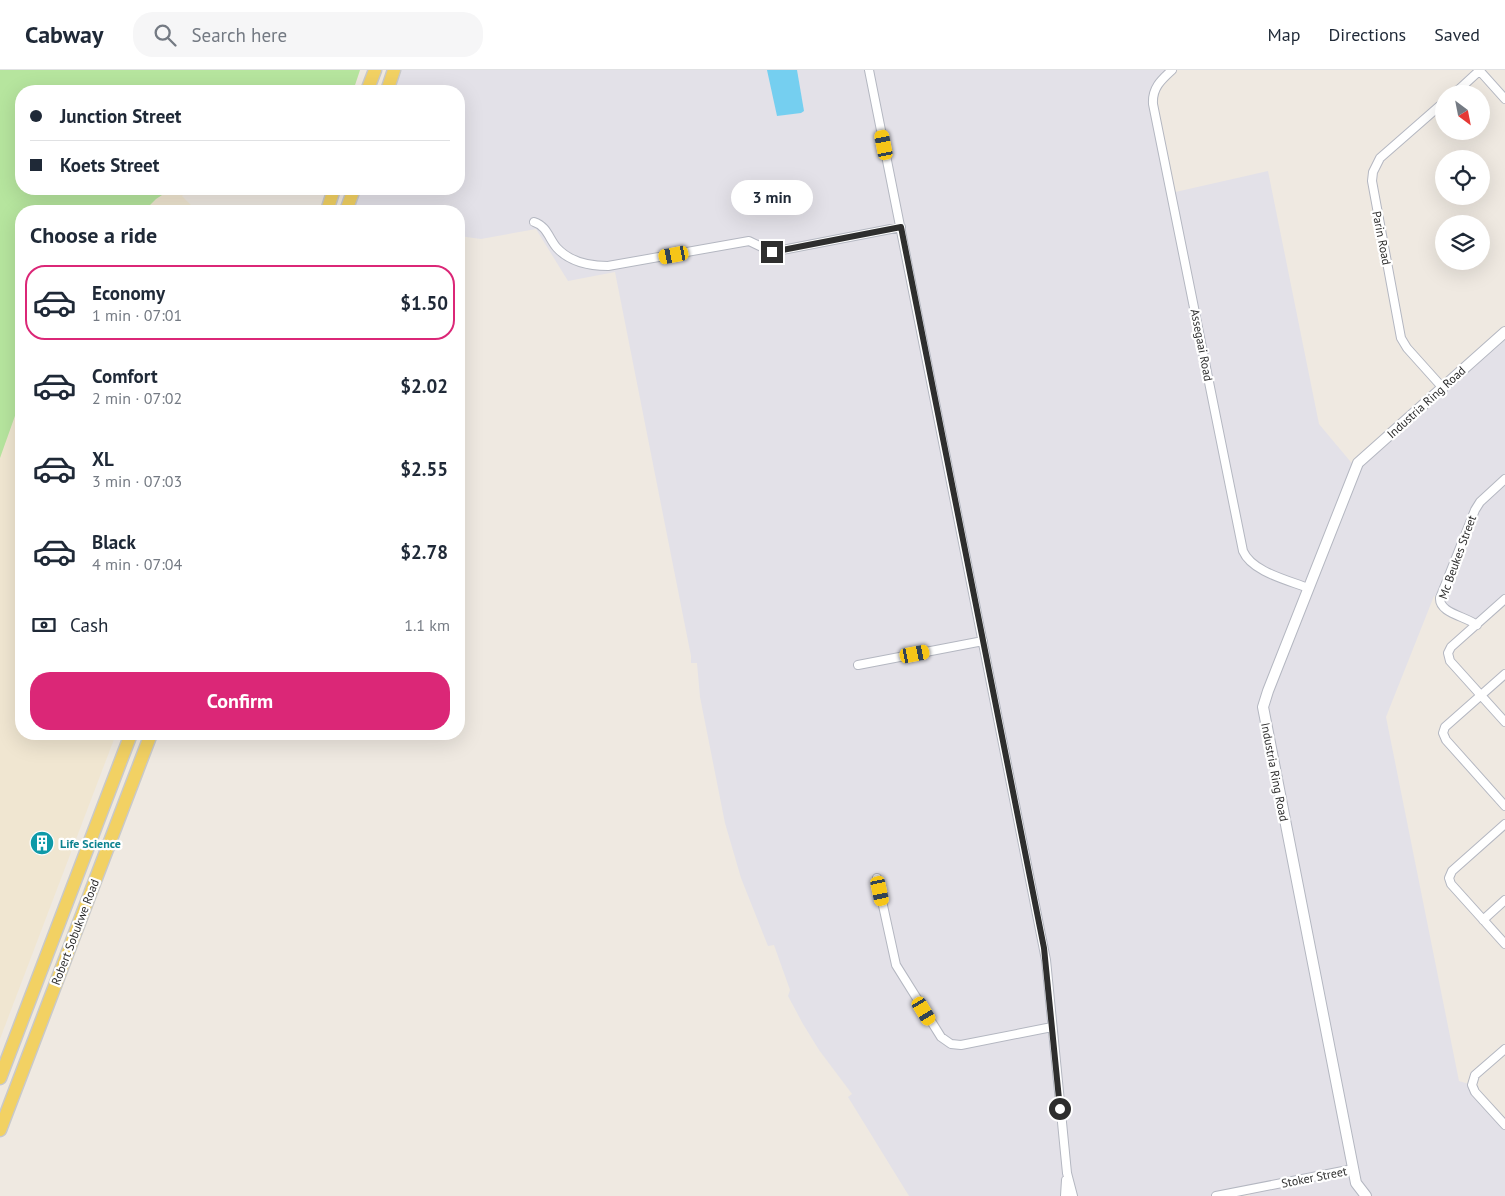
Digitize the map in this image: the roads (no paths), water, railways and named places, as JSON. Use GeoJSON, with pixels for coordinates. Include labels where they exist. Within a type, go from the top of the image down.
{"type":"FeatureCollection","features":[{"type":"Feature","properties":{"kind":"main road"},"geometry":{"type":"LineString","coordinates":[[369,85],[375,70]]}},
{"type":"Feature","properties":{"kind":"main road"},"geometry":{"type":"LineString","coordinates":[[389,85],[394,70]]}},
{"type":"Feature","properties":{"kind":"main road","name":"Robert Sobukwe Road"},"geometry":{"type":"LineString","coordinates":[[0,1078],[129,740]]}},
{"type":"Feature","properties":{"kind":"main road","name":"Robert Sobukwe Road"},"geometry":{"type":"LineString","coordinates":[[0,1130],[149,740]]}},
{"type":"Feature","properties":{"kind":"street"},"geometry":{"type":"LineString","coordinates":[[869,70],[1046,960],[1067,1173],[1073,1196]]}},
{"type":"Feature","properties":{"kind":"street","name":"Assegaai Road"},"geometry":{"type":"LineString","coordinates":[[1172,70],[1156,87],[1153,95],[1154,104],[1243,551],[1249,561],[1255,566],[1308,588]]}},
{"type":"Feature","properties":{"kind":"street"},"geometry":{"type":"LineString","coordinates":[[1464,85],[1480,70],[1505,99]]}},
{"type":"Feature","properties":{"kind":"street","name":"Parin Road"},"geometry":{"type":"LineString","coordinates":[[1435,110],[1380,158],[1373,172],[1372,181],[1401,338],[1404,345],[1442,387]]}},
{"type":"Feature","properties":{"kind":"street"},"geometry":{"type":"LineString","coordinates":[[534,222],[542,226],[565,255],[597,266],[625,264],[749,241],[772,252],[901,227]]}},
{"type":"Feature","properties":{"kind":"street","name":"Industria Ring Road"},"geometry":{"type":"LineString","coordinates":[[1366,1196],[1356,1183],[1353,1169],[1263,711],[1268,691],[1358,463],[1505,332]]}},
{"type":"Feature","properties":{"kind":"street","name":"Mc Beukes Street"},"geometry":{"type":"LineString","coordinates":[[1476,625],[1470,619],[1444,609],[1440,603],[1440,598],[1475,510],[1480,502],[1505,479]]}},
{"type":"Feature","properties":{"kind":"street"},"geometry":{"type":"LineString","coordinates":[[1505,599],[1451,647],[1448,654],[1450,661],[1505,722]]}},
{"type":"Feature","properties":{"kind":"street"},"geometry":{"type":"LineString","coordinates":[[858,665],[983,641]]}},
{"type":"Feature","properties":{"kind":"street"},"geometry":{"type":"LineString","coordinates":[[1505,674],[1446,727],[1444,736],[1505,806]]}},
{"type":"Feature","properties":{"kind":"street"},"geometry":{"type":"LineString","coordinates":[[1505,824],[1452,871],[1449,878],[1451,884],[1505,944]]}},
{"type":"Feature","properties":{"kind":"street"},"geometry":{"type":"LineString","coordinates":[[878,878],[896,965],[941,1038],[952,1044],[961,1045],[1052,1027]]}},
{"type":"Feature","properties":{"kind":"street"},"geometry":{"type":"LineString","coordinates":[[1483,920],[1505,900]]}},
{"type":"Feature","properties":{"kind":"street"},"geometry":{"type":"LineString","coordinates":[[1505,1049],[1476,1075],[1472,1083],[1475,1092],[1505,1125]]}},
{"type":"Feature","properties":{"kind":"street","name":"Stoker Street"},"geometry":{"type":"LineString","coordinates":[[1216,1196],[1353,1169]]}},
{"type":"Feature","properties":{"kind":"street"},"geometry":{"type":"LineString","coordinates":[[1065,1196],[1067,1173]]}},
{"type":"Feature","properties":{"kind":"water"},"geometry":{"type":"Polygon","coordinates":[[[767,70],[797,70],[804,111],[777,116],[767,70]]]}},
{"type":"Feature","properties":{"kind":"place","name":"Life Science"},"geometry":{"type":"Point","coordinates":[42,843]}}]}
